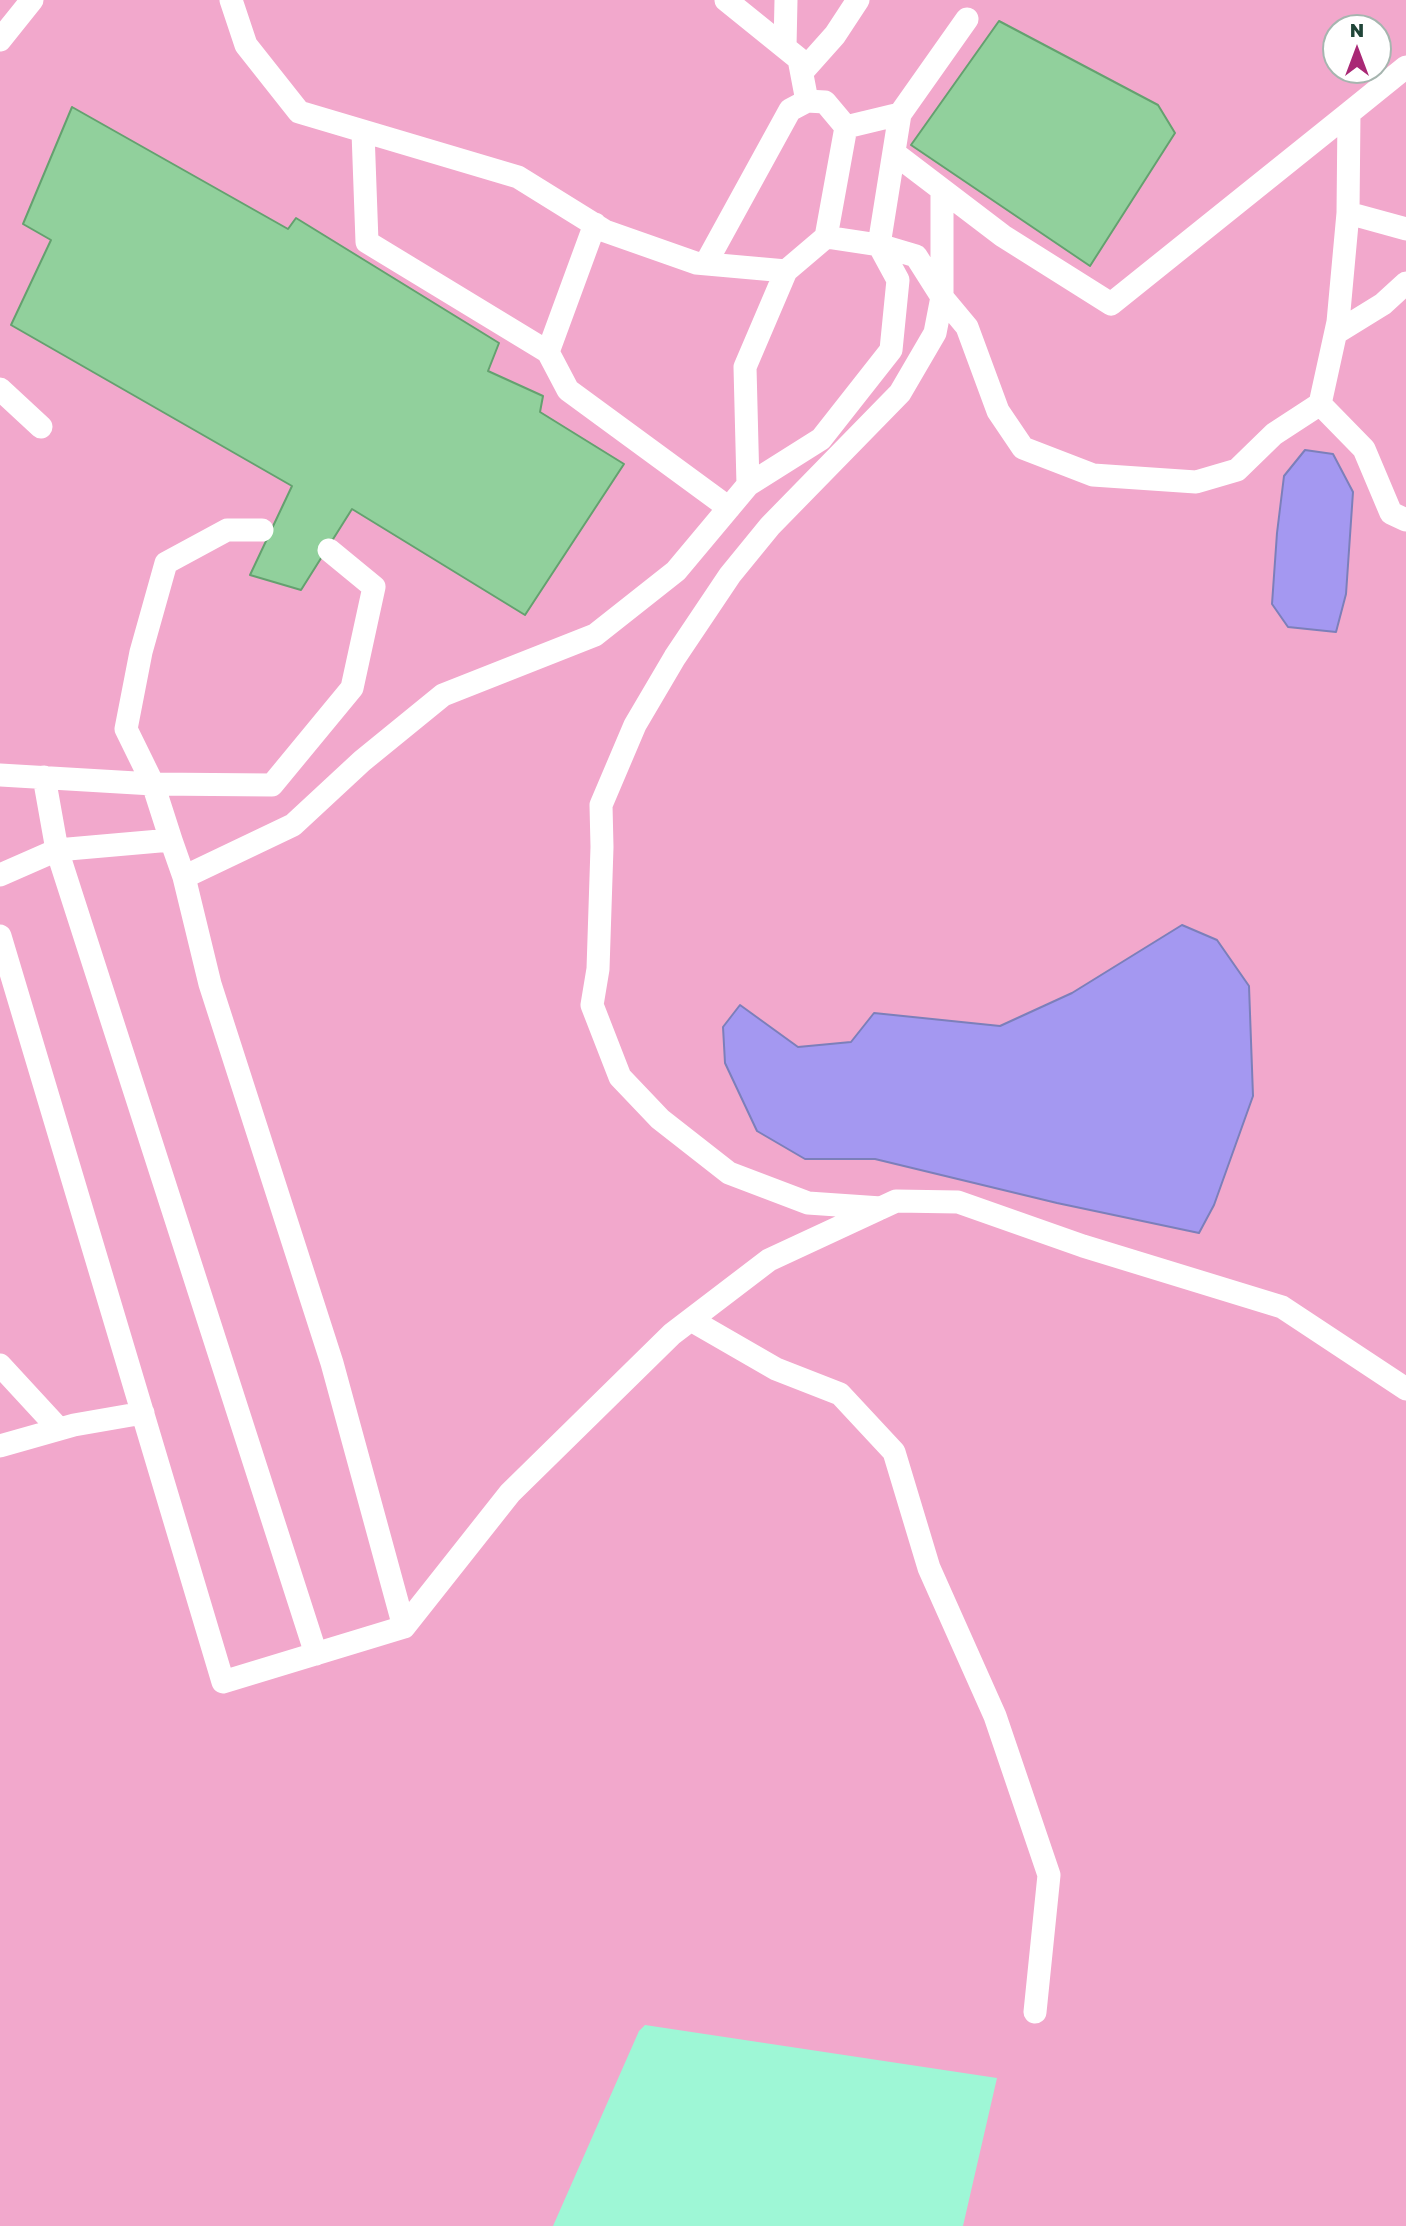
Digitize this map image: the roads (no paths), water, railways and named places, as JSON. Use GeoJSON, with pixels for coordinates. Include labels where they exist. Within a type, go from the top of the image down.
{"type":"FeatureCollection","features":[{"type":"Feature","properties":{"kind":"lane"},"geometry":{"type":"LineString","coordinates":[[0,40],[32,0]]}},
{"type":"Feature","properties":{"kind":"lane"},"geometry":{"type":"LineString","coordinates":[[231,0],[246,45],[299,112],[518,177],[605,231],[696,263],[786,271]]}},
{"type":"Feature","properties":{"kind":"lane"},"geometry":{"type":"LineString","coordinates":[[726,0],[799,59],[807,101]]}},
{"type":"Feature","properties":{"kind":"lane"},"geometry":{"type":"LineString","coordinates":[[785,47],[786,0]]}},
{"type":"Feature","properties":{"kind":"lane"},"geometry":{"type":"LineString","coordinates":[[802,72],[835,35],[858,0]]}},
{"type":"Feature","properties":{"kind":"lane"},"geometry":{"type":"LineString","coordinates":[[184,877],[293,825],[362,761],[443,695],[595,635],[676,571],[748,485],[821,439],[891,350],[898,280],[879,245],[900,114],[967,19]]}},
{"type":"Feature","properties":{"kind":"lane"},"geometry":{"type":"LineString","coordinates":[[894,153],[1003,236],[1111,304],[1406,66]]}},
{"type":"Feature","properties":{"kind":"lane"},"geometry":{"type":"LineString","coordinates":[[706,263],[790,110],[807,101],[825,102],[846,127]]}},
{"type":"Feature","properties":{"kind":"lane"},"geometry":{"type":"LineString","coordinates":[[826,237],[879,245],[916,256],[942,297],[967,327],[998,411],[1023,448],[1093,475],[1196,482],[1237,470],[1274,434],[1320,404],[1336,333],[1348,213],[1349,113]]}},
{"type":"Feature","properties":{"kind":"lane"},"geometry":{"type":"LineString","coordinates":[[846,127],[900,114]]}},
{"type":"Feature","properties":{"kind":"lane"},"geometry":{"type":"LineString","coordinates":[[748,485],[745,367],[786,271],[826,237],[846,127]]}},
{"type":"Feature","properties":{"kind":"lane"},"geometry":{"type":"LineString","coordinates":[[363,132],[367,242],[548,352],[568,390],[729,508]]}},
{"type":"Feature","properties":{"kind":"lane"},"geometry":{"type":"LineString","coordinates":[[881,1208],[808,1203],[729,1173],[660,1119],[620,1077],[592,1004],[598,969],[601,805],[635,725],[675,657],[730,575],[770,526],[900,393],[935,333],[942,297],[943,191]]}},
{"type":"Feature","properties":{"kind":"lane"},"geometry":{"type":"LineString","coordinates":[[1348,213],[1406,229]]}},
{"type":"Feature","properties":{"kind":"lane"},"geometry":{"type":"LineString","coordinates":[[548,352],[596,224]]}},
{"type":"Feature","properties":{"kind":"lane"},"geometry":{"type":"LineString","coordinates":[[1336,333],[1382,304],[1406,283]]}},
{"type":"Feature","properties":{"kind":"lane"},"geometry":{"type":"LineString","coordinates":[[0,389],[41,427]]}},
{"type":"Feature","properties":{"kind":"lane"},"geometry":{"type":"LineString","coordinates":[[1320,404],[1364,449],[1391,513],[1406,520]]}},
{"type":"Feature","properties":{"kind":"lane"},"geometry":{"type":"LineString","coordinates":[[262,530],[227,530],[166,563],[141,652],[126,729],[153,783],[184,877],[210,984],[332,1363],[404,1627]]}},
{"type":"Feature","properties":{"kind":"lane"},"geometry":{"type":"LineString","coordinates":[[0,775],[153,783],[272,785],[352,688],[374,587],[329,550]]}},
{"type":"Feature","properties":{"kind":"lane"},"geometry":{"type":"LineString","coordinates":[[44,777],[57,850],[316,1654]]}},
{"type":"Feature","properties":{"kind":"lane"},"geometry":{"type":"LineString","coordinates":[[0,875],[57,850],[171,840]]}},
{"type":"Feature","properties":{"kind":"lane"},"geometry":{"type":"LineString","coordinates":[[0,936],[223,1682],[404,1627],[510,1493],[672,1334],[769,1260],[896,1201],[958,1202],[1096,1251],[1282,1307],[1406,1390]]}},
{"type":"Feature","properties":{"kind":"lane"},"geometry":{"type":"LineString","coordinates":[[691,1320],[776,1369],[840,1394],[894,1452],[929,1568],[995,1716],[1049,1875],[1035,2012]]}},
{"type":"Feature","properties":{"kind":"lane"},"geometry":{"type":"LineString","coordinates":[[0,1365],[59,1429]]}},
{"type":"Feature","properties":{"kind":"lane"},"geometry":{"type":"LineString","coordinates":[[0,1446],[59,1429],[143,1413]]}}]}
